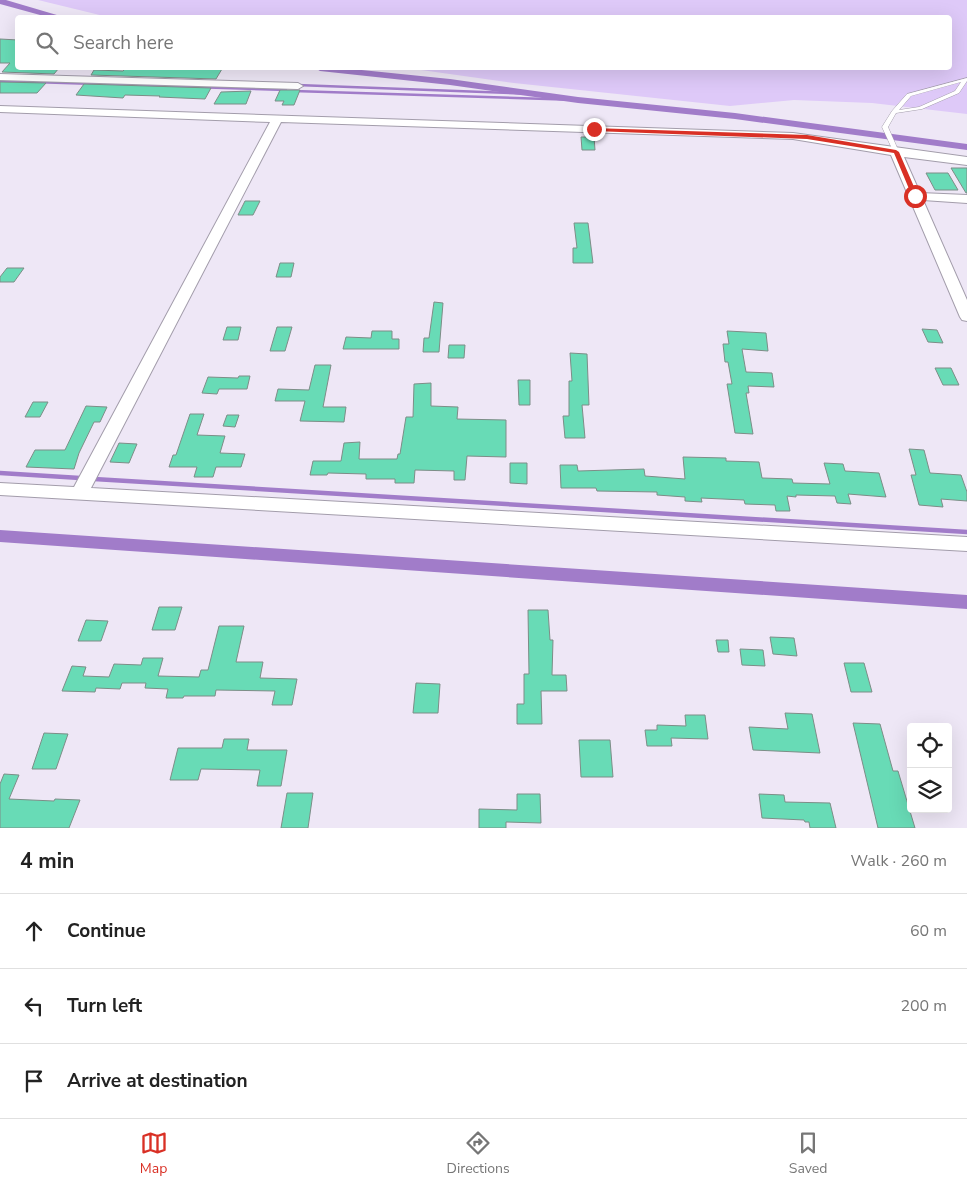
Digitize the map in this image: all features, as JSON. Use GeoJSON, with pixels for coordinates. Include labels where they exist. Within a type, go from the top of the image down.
{"type":"FeatureCollection","features":[{"type":"Feature","properties":{"kind":"street"},"geometry":{"type":"LineString","coordinates":[[28,78],[35,70]]}},
{"type":"Feature","properties":{"kind":"street"},"geometry":{"type":"LineString","coordinates":[[0,77],[298,86]]}},
{"type":"Feature","properties":{"kind":"street"},"geometry":{"type":"LineString","coordinates":[[0,109],[793,136],[967,161]]}},
{"type":"Feature","properties":{"kind":"street"},"geometry":{"type":"LineString","coordinates":[[79,494],[277,118]]}},
{"type":"Feature","properties":{"kind":"street"},"geometry":{"type":"LineString","coordinates":[[895,150],[915,196],[960,285],[967,317]]}},
{"type":"Feature","properties":{"kind":"street"},"geometry":{"type":"LineString","coordinates":[[915,196],[967,200]]}},
{"type":"Feature","properties":{"kind":"street"},"geometry":{"type":"LineString","coordinates":[[0,489],[967,544]]}},
{"type":"Feature","properties":{"kind":"lane"},"geometry":{"type":"LineString","coordinates":[[894,112],[920,108],[957,92],[966,80]]}},
{"type":"Feature","properties":{"kind":"lane"},"geometry":{"type":"LineString","coordinates":[[895,150],[885,127],[894,112],[909,95],[966,80]]}},
{"type":"Feature","properties":{"kind":"shaded area"},"geometry":{"type":"Polygon","coordinates":[[[38,0],[967,0],[967,114],[872,103],[794,100],[730,106],[514,83],[421,70],[952,70],[952,15],[100,15],[38,0]]]}},
{"type":"Feature","properties":{"kind":"building"},"geometry":{"type":"Polygon","coordinates":[[[0,39],[15,40],[15,70],[57,70],[54,74],[2,72],[10,63],[0,63],[0,39]]]}},
{"type":"Feature","properties":{"kind":"building"},"geometry":{"type":"Polygon","coordinates":[[[94,70],[221,70],[216,79],[91,75],[94,70]]]}},
{"type":"Feature","properties":{"kind":"building"},"geometry":{"type":"Polygon","coordinates":[[[0,82],[46,83],[37,93],[0,93],[0,82]]]}},
{"type":"Feature","properties":{"kind":"building"},"geometry":{"type":"Polygon","coordinates":[[[84,84],[211,88],[205,99],[160,96],[125,95],[123,98],[76,95],[84,84]]]}},
{"type":"Feature","properties":{"kind":"building"},"geometry":{"type":"Polygon","coordinates":[[[280,90],[300,90],[294,105],[282,105],[284,101],[275,101],[280,90]]]}},
{"type":"Feature","properties":{"kind":"building"},"geometry":{"type":"Polygon","coordinates":[[[251,91],[246,104],[214,104],[221,92],[251,91]]]}},
{"type":"Feature","properties":{"kind":"building"},"geometry":{"type":"Polygon","coordinates":[[[581,137],[594,137],[595,150],[582,150],[581,137]]]}},
{"type":"Feature","properties":{"kind":"building"},"geometry":{"type":"Polygon","coordinates":[[[951,168],[967,168],[967,193],[966,193],[951,168]]]}},
{"type":"Feature","properties":{"kind":"building"},"geometry":{"type":"Polygon","coordinates":[[[926,173],[948,173],[958,190],[935,190],[926,173]]]}},
{"type":"Feature","properties":{"kind":"building"},"geometry":{"type":"Polygon","coordinates":[[[245,201],[260,201],[253,215],[238,215],[245,201]]]}},
{"type":"Feature","properties":{"kind":"building"},"geometry":{"type":"Polygon","coordinates":[[[574,223],[588,223],[593,263],[573,263],[573,248],[577,248],[574,223]]]}},
{"type":"Feature","properties":{"kind":"building"},"geometry":{"type":"Polygon","coordinates":[[[280,263],[294,263],[291,277],[276,277],[280,263]]]}},
{"type":"Feature","properties":{"kind":"building"},"geometry":{"type":"Polygon","coordinates":[[[7,268],[24,268],[14,282],[0,282],[0,277],[7,268]]]}},
{"type":"Feature","properties":{"kind":"building"},"geometry":{"type":"Polygon","coordinates":[[[434,302],[443,303],[439,352],[423,352],[424,338],[429,338],[434,302]]]}},
{"type":"Feature","properties":{"kind":"building"},"geometry":{"type":"Polygon","coordinates":[[[227,327],[241,327],[238,340],[223,340],[227,327]]]}},
{"type":"Feature","properties":{"kind":"building"},"geometry":{"type":"Polygon","coordinates":[[[277,327],[292,327],[285,351],[270,351],[277,327]]]}},
{"type":"Feature","properties":{"kind":"building"},"geometry":{"type":"Polygon","coordinates":[[[922,329],[937,330],[943,343],[928,342],[922,329]]]}},
{"type":"Feature","properties":{"kind":"building"},"geometry":{"type":"Polygon","coordinates":[[[372,331],[392,331],[392,339],[399,339],[399,349],[343,349],[346,337],[371,338],[372,331]]]}},
{"type":"Feature","properties":{"kind":"building"},"geometry":{"type":"Polygon","coordinates":[[[727,331],[766,333],[768,351],[742,349],[746,372],[772,373],[774,387],[748,386],[749,393],[746,393],[753,434],[735,433],[727,384],[732,384],[728,362],[725,362],[723,344],[729,344],[727,331]]]}},
{"type":"Feature","properties":{"kind":"building"},"geometry":{"type":"Polygon","coordinates":[[[449,345],[465,345],[464,358],[448,358],[449,345]]]}},
{"type":"Feature","properties":{"kind":"building"},"geometry":{"type":"Polygon","coordinates":[[[570,353],[587,354],[589,405],[582,405],[585,438],[565,438],[563,416],[569,416],[569,381],[572,381],[570,353]]]}},
{"type":"Feature","properties":{"kind":"building"},"geometry":{"type":"Polygon","coordinates":[[[315,365],[331,365],[323,407],[346,407],[344,422],[300,421],[305,401],[275,401],[278,389],[309,390],[315,365]]]}},
{"type":"Feature","properties":{"kind":"building"},"geometry":{"type":"Polygon","coordinates":[[[935,368],[951,368],[959,385],[943,385],[935,368]]]}},
{"type":"Feature","properties":{"kind":"building"},"geometry":{"type":"Polygon","coordinates":[[[239,376],[250,376],[247,389],[219,389],[217,394],[202,393],[208,377],[238,378],[239,376]]]}},
{"type":"Feature","properties":{"kind":"building"},"geometry":{"type":"Polygon","coordinates":[[[518,380],[530,380],[530,405],[519,405],[518,380]]]}},
{"type":"Feature","properties":{"kind":"building"},"geometry":{"type":"Polygon","coordinates":[[[431,383],[431,406],[458,407],[457,419],[506,420],[506,457],[467,456],[465,480],[454,480],[454,471],[415,470],[414,483],[395,483],[395,479],[366,479],[366,474],[328,473],[327,475],[310,475],[313,461],[341,461],[344,443],[360,442],[359,459],[397,459],[398,454],[400,454],[406,417],[413,417],[414,384],[431,383]]]}},
{"type":"Feature","properties":{"kind":"building"},"geometry":{"type":"Polygon","coordinates":[[[33,402],[48,402],[40,417],[25,417],[33,402]]]}},
{"type":"Feature","properties":{"kind":"building"},"geometry":{"type":"Polygon","coordinates":[[[86,406],[107,407],[100,422],[94,422],[79,453],[74,469],[26,467],[35,450],[65,450],[86,406]]]}},
{"type":"Feature","properties":{"kind":"building"},"geometry":{"type":"Polygon","coordinates":[[[190,414],[204,414],[197,435],[225,436],[220,453],[245,454],[241,467],[216,467],[213,477],[194,477],[197,467],[169,467],[173,455],[176,455],[190,414]]]}},
{"type":"Feature","properties":{"kind":"building"},"geometry":{"type":"Polygon","coordinates":[[[227,415],[239,415],[235,427],[223,426],[227,415]]]}},
{"type":"Feature","properties":{"kind":"building"},"geometry":{"type":"Polygon","coordinates":[[[119,443],[137,444],[129,463],[110,462],[119,443]]]}},
{"type":"Feature","properties":{"kind":"building"},"geometry":{"type":"Polygon","coordinates":[[[909,449],[924,450],[930,473],[961,475],[967,492],[967,501],[941,499],[943,507],[919,505],[911,475],[916,475],[909,449]]]}},
{"type":"Feature","properties":{"kind":"building"},"geometry":{"type":"Polygon","coordinates":[[[683,457],[726,458],[726,461],[759,462],[762,478],[792,479],[793,483],[830,484],[824,463],[843,464],[845,471],[879,473],[886,497],[848,494],[851,504],[837,503],[835,496],[787,496],[790,511],[776,511],[775,505],[745,504],[744,500],[701,498],[702,502],[685,501],[685,497],[657,495],[657,492],[561,488],[560,465],[577,465],[578,471],[644,469],[645,476],[685,479],[683,457]]]}},
{"type":"Feature","properties":{"kind":"building"},"geometry":{"type":"Polygon","coordinates":[[[510,463],[527,463],[527,484],[510,483],[510,463]]]}},
{"type":"Feature","properties":{"kind":"building"},"geometry":{"type":"Polygon","coordinates":[[[159,607],[182,607],[175,630],[152,630],[159,607]]]}},
{"type":"Feature","properties":{"kind":"building"},"geometry":{"type":"Polygon","coordinates":[[[528,610],[548,610],[550,640],[553,640],[552,675],[566,675],[567,691],[541,691],[542,724],[517,724],[517,704],[524,704],[524,674],[529,674],[528,610]]]}},
{"type":"Feature","properties":{"kind":"building"},"geometry":{"type":"Polygon","coordinates":[[[86,620],[108,621],[101,641],[78,641],[86,620]]]}},
{"type":"Feature","properties":{"kind":"building"},"geometry":{"type":"Polygon","coordinates":[[[219,626],[244,626],[236,662],[263,662],[260,678],[297,679],[292,705],[272,705],[275,691],[216,690],[215,696],[166,698],[168,689],[145,688],[146,683],[122,683],[120,689],[96,688],[95,692],[62,691],[72,666],[86,667],[83,676],[109,677],[114,664],[141,665],[143,658],[163,658],[158,676],[199,677],[201,670],[208,670],[219,626]]]}},
{"type":"Feature","properties":{"kind":"building"},"geometry":{"type":"Polygon","coordinates":[[[770,637],[794,638],[797,656],[773,654],[770,637]]]}},
{"type":"Feature","properties":{"kind":"building"},"geometry":{"type":"Polygon","coordinates":[[[716,640],[728,640],[729,652],[718,652],[716,640]]]}},
{"type":"Feature","properties":{"kind":"building"},"geometry":{"type":"Polygon","coordinates":[[[740,649],[763,650],[765,666],[742,665],[740,649]]]}},
{"type":"Feature","properties":{"kind":"building"},"geometry":{"type":"Polygon","coordinates":[[[844,663],[864,663],[872,692],[851,692],[844,663]]]}},
{"type":"Feature","properties":{"kind":"building"},"geometry":{"type":"Polygon","coordinates":[[[416,683],[440,684],[438,713],[413,713],[416,683]]]}},
{"type":"Feature","properties":{"kind":"building"},"geometry":{"type":"Polygon","coordinates":[[[785,713],[812,714],[820,753],[753,750],[749,727],[788,729],[785,713]]]}},
{"type":"Feature","properties":{"kind":"building"},"geometry":{"type":"Polygon","coordinates":[[[685,715],[705,715],[708,739],[671,738],[672,746],[647,746],[645,730],[657,730],[657,725],[686,726],[685,715]]]}},
{"type":"Feature","properties":{"kind":"building"},"geometry":{"type":"Polygon","coordinates":[[[853,723],[880,724],[893,771],[898,771],[907,801],[907,813],[911,813],[915,828],[878,828],[853,723]]]}},
{"type":"Feature","properties":{"kind":"building"},"geometry":{"type":"Polygon","coordinates":[[[44,733],[68,734],[56,769],[32,769],[44,733]]]}},
{"type":"Feature","properties":{"kind":"building"},"geometry":{"type":"Polygon","coordinates":[[[224,739],[249,739],[247,750],[287,750],[281,786],[257,786],[260,770],[201,769],[198,780],[170,780],[178,748],[222,748],[224,739]]]}},
{"type":"Feature","properties":{"kind":"building"},"geometry":{"type":"Polygon","coordinates":[[[579,740],[610,740],[613,777],[581,777],[579,740]]]}},
{"type":"Feature","properties":{"kind":"building"},"geometry":{"type":"Polygon","coordinates":[[[4,774],[19,775],[9,799],[80,800],[69,828],[0,828],[0,784],[4,774]]]}},
{"type":"Feature","properties":{"kind":"building"},"geometry":{"type":"Polygon","coordinates":[[[287,793],[313,793],[308,828],[281,828],[287,793]]]}},
{"type":"Feature","properties":{"kind":"building"},"geometry":{"type":"Polygon","coordinates":[[[517,794],[540,794],[541,823],[506,822],[506,828],[479,828],[479,809],[517,810],[517,794]]]}},
{"type":"Feature","properties":{"kind":"building"},"geometry":{"type":"Polygon","coordinates":[[[759,794],[784,795],[785,802],[830,803],[836,828],[810,828],[809,822],[804,820],[762,818],[759,794]]]}},
{"type":"Feature","properties":{"kind":"waterway"},"geometry":{"type":"LineString","coordinates":[[0,1],[52,15]]}},
{"type":"Feature","properties":{"kind":"waterway"},"geometry":{"type":"LineString","coordinates":[[339,70],[450,82],[578,100],[735,116],[967,147]]}},
{"type":"Feature","properties":{"kind":"waterway"},"geometry":{"type":"LineString","coordinates":[[0,81],[286,90]]}},
{"type":"Feature","properties":{"kind":"waterway"},"geometry":{"type":"LineString","coordinates":[[297,85],[534,94]]}},
{"type":"Feature","properties":{"kind":"waterway"},"geometry":{"type":"LineString","coordinates":[[294,91],[578,100]]}},
{"type":"Feature","properties":{"kind":"waterway"},"geometry":{"type":"LineString","coordinates":[[0,473],[80,478]]}},
{"type":"Feature","properties":{"kind":"waterway"},"geometry":{"type":"LineString","coordinates":[[94,479],[967,532]]}},
{"type":"Feature","properties":{"kind":"waterway"},"geometry":{"type":"LineString","coordinates":[[0,536],[967,602]]}},
{"type":"Feature","properties":{"kind":"route"},"geometry":{"type":"LineString","coordinates":[[594,129],[807,137],[896,152],[915,196]]}}]}
